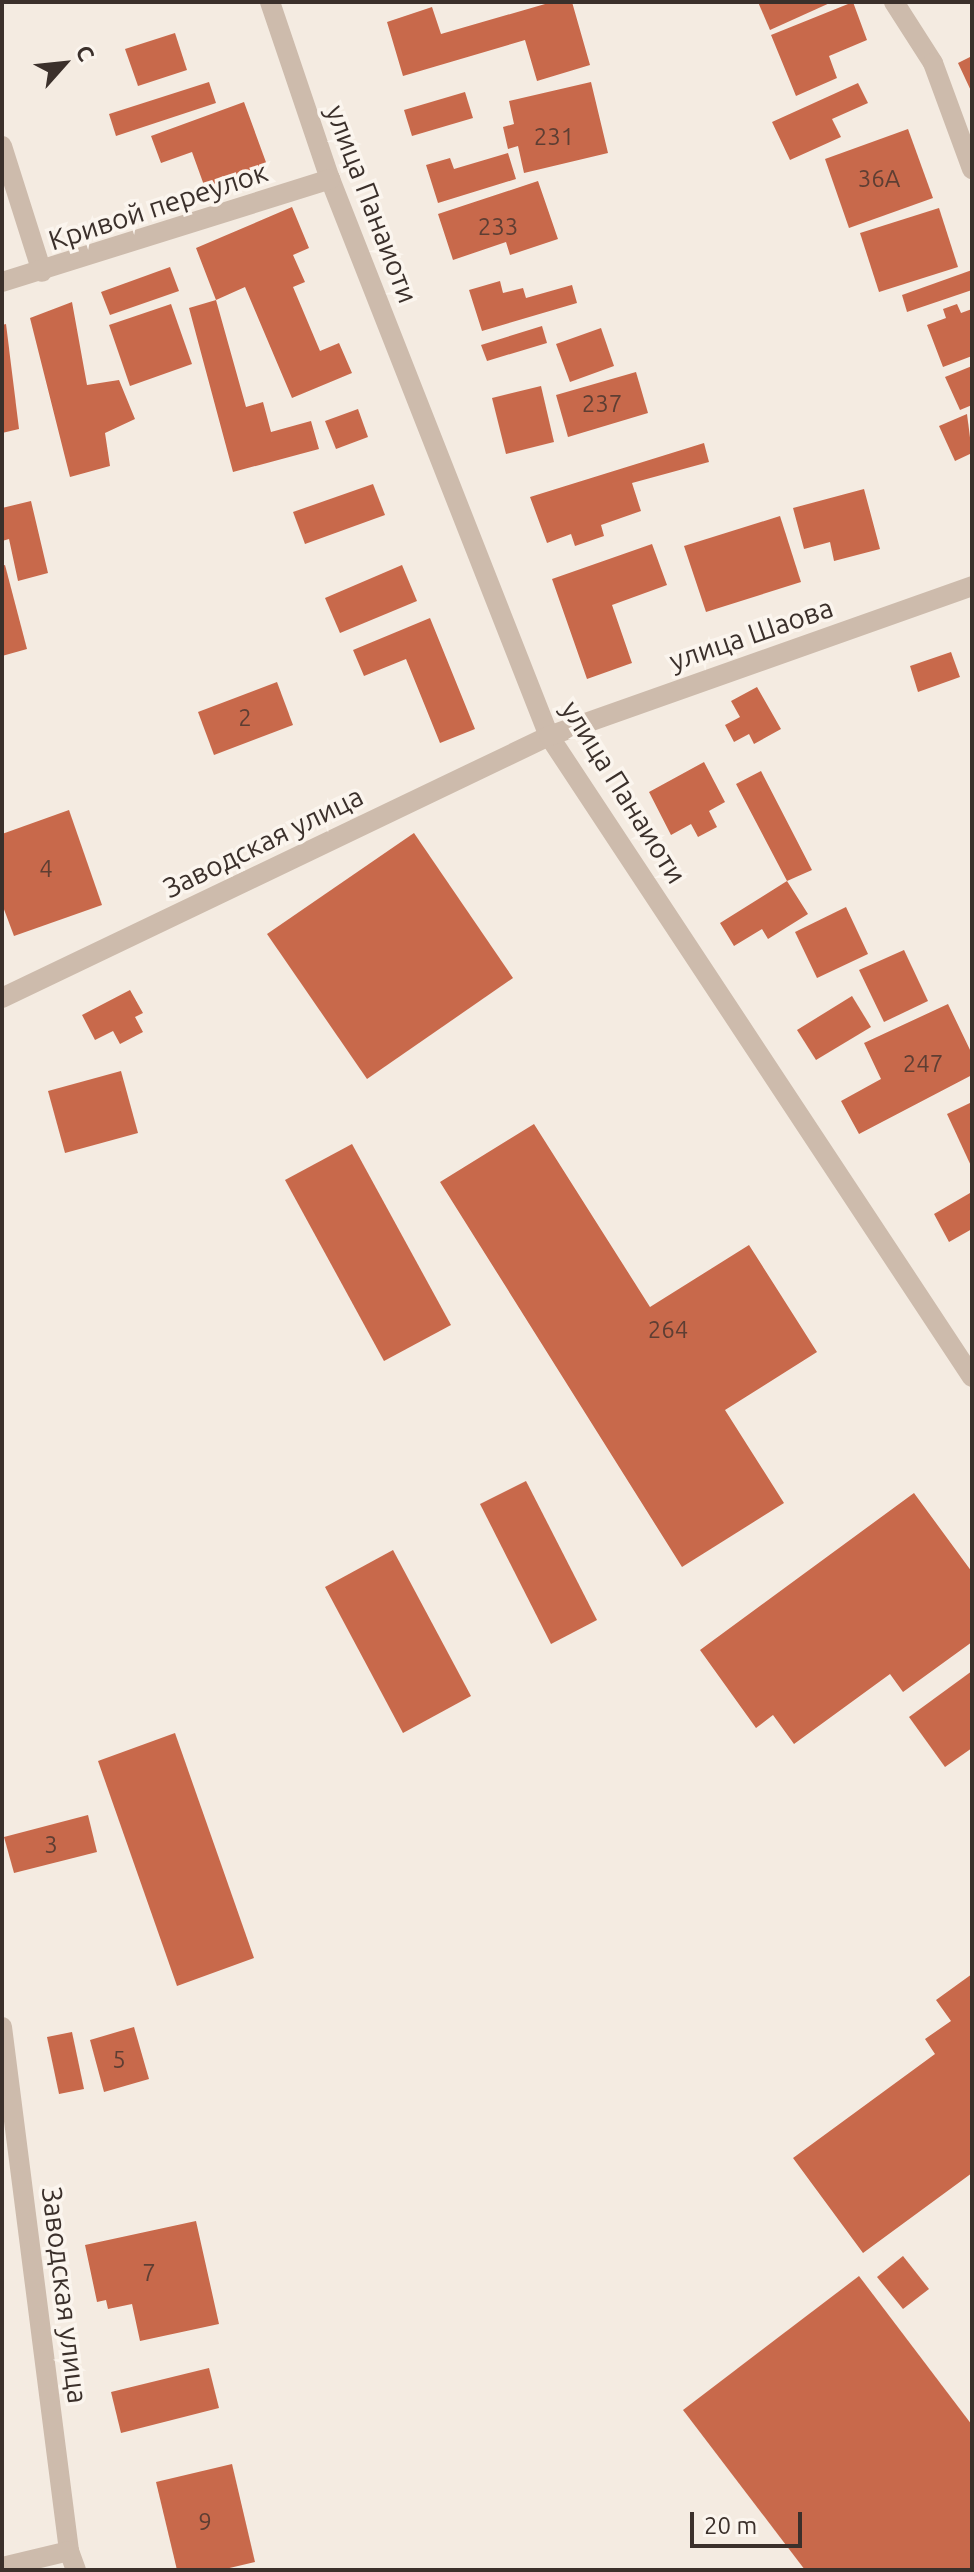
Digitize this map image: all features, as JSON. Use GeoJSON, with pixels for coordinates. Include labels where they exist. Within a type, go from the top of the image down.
{"type":"FeatureCollection","features":[{"type":"Feature","properties":{"kind":"street","name":"улица Панаиоти"},"geometry":{"type":"LineString","coordinates":[[270,2],[330,179],[549,736],[972,1377]]}},
{"type":"Feature","properties":{"kind":"street"},"geometry":{"type":"LineString","coordinates":[[894,2],[933,63],[972,169]]}},
{"type":"Feature","properties":{"kind":"street"},"geometry":{"type":"LineString","coordinates":[[2,146],[42,272]]}},
{"type":"Feature","properties":{"kind":"street","name":"Кривой переулок"},"geometry":{"type":"LineString","coordinates":[[2,282],[42,272],[330,179]]}},
{"type":"Feature","properties":{"kind":"street","name":"улица Шаова"},"geometry":{"type":"LineString","coordinates":[[549,736],[972,586]]}},
{"type":"Feature","properties":{"kind":"street","name":"Заводская улица"},"geometry":{"type":"LineString","coordinates":[[2,998],[549,736]]}},
{"type":"Feature","properties":{"kind":"street","name":"Заводская улица"},"geometry":{"type":"LineString","coordinates":[[2,2027],[72,2560]]}},
{"type":"Feature","properties":{"kind":"street"},"geometry":{"type":"LineString","coordinates":[[2,2567],[72,2560]]}},
{"type":"Feature","properties":{"kind":"building"},"geometry":{"type":"Polygon","coordinates":[[[552,2],[572,2],[590,65],[537,81],[525,40],[403,76],[387,22],[432,7],[441,34],[552,2]]]}},
{"type":"Feature","properties":{"kind":"building"},"geometry":{"type":"Polygon","coordinates":[[[758,2],[832,2],[770,30],[758,2]]]}},
{"type":"Feature","properties":{"kind":"building"},"geometry":{"type":"Polygon","coordinates":[[[853,2],[867,40],[829,56],[837,78],[796,96],[771,35],[853,2]]]}},
{"type":"Feature","properties":{"kind":"building"},"geometry":{"type":"Polygon","coordinates":[[[175,33],[187,70],[138,86],[125,49],[175,33]]]}},
{"type":"Feature","properties":{"kind":"building"},"geometry":{"type":"Polygon","coordinates":[[[972,56],[972,93],[958,63],[972,56]]]}},
{"type":"Feature","properties":{"kind":"building"},"geometry":{"type":"Polygon","coordinates":[[[209,82],[216,103],[116,136],[109,114],[209,82]]]}},
{"type":"Feature","properties":{"kind":"building"},"geometry":{"type":"Polygon","coordinates":[[[591,82],[608,153],[524,173],[518,146],[508,149],[503,127],[514,124],[509,101],[591,82]]]}},
{"type":"Feature","properties":{"kind":"building"},"geometry":{"type":"Polygon","coordinates":[[[858,83],[868,103],[832,119],[841,137],[790,160],[772,122],[858,83]]]}},
{"type":"Feature","properties":{"kind":"building"},"geometry":{"type":"Polygon","coordinates":[[[465,92],[473,118],[412,136],[404,110],[465,92]]]}},
{"type":"Feature","properties":{"kind":"building"},"geometry":{"type":"Polygon","coordinates":[[[244,102],[267,165],[205,188],[192,152],[161,163],[151,136],[244,102]]]}},
{"type":"Feature","properties":{"kind":"building"},"geometry":{"type":"Polygon","coordinates":[[[908,129],[933,198],[849,228],[825,159],[908,129]]]}},
{"type":"Feature","properties":{"kind":"building"},"geometry":{"type":"Polygon","coordinates":[[[508,153],[516,179],[438,203],[426,165],[450,158],[454,169],[508,153]]]}},
{"type":"Feature","properties":{"kind":"building"},"geometry":{"type":"Polygon","coordinates":[[[538,181],[558,239],[510,255],[506,242],[453,260],[438,214],[538,181]]]}},
{"type":"Feature","properties":{"kind":"building"},"geometry":{"type":"Polygon","coordinates":[[[292,207],[309,248],[293,255],[305,282],[293,287],[320,351],[339,343],[352,373],[292,398],[245,287],[216,300],[196,248],[292,207]]]}},
{"type":"Feature","properties":{"kind":"building"},"geometry":{"type":"Polygon","coordinates":[[[939,208],[958,267],[879,292],[860,233],[939,208]]]}},
{"type":"Feature","properties":{"kind":"building"},"geometry":{"type":"Polygon","coordinates":[[[170,267],[179,291],[110,315],[101,292],[170,267]]]}},
{"type":"Feature","properties":{"kind":"building"},"geometry":{"type":"Polygon","coordinates":[[[972,270],[972,290],[907,312],[902,295],[972,270]]]}},
{"type":"Feature","properties":{"kind":"building"},"geometry":{"type":"Polygon","coordinates":[[[500,281],[503,293],[523,288],[526,298],[572,285],[577,303],[482,331],[469,290],[500,281]]]}},
{"type":"Feature","properties":{"kind":"building"},"geometry":{"type":"Polygon","coordinates":[[[216,300],[246,407],[263,402],[271,432],[311,421],[319,449],[233,472],[189,308],[216,300]]]}},
{"type":"Feature","properties":{"kind":"building"},"geometry":{"type":"Polygon","coordinates":[[[72,302],[87,385],[119,380],[135,419],[105,433],[110,466],[70,477],[30,318],[72,302]]]}},
{"type":"Feature","properties":{"kind":"building"},"geometry":{"type":"Polygon","coordinates":[[[171,304],[192,364],[130,386],[109,325],[171,304]]]}},
{"type":"Feature","properties":{"kind":"building"},"geometry":{"type":"Polygon","coordinates":[[[957,304],[961,313],[972,309],[972,356],[943,367],[927,325],[946,318],[943,309],[957,304]]]}},
{"type":"Feature","properties":{"kind":"building"},"geometry":{"type":"Polygon","coordinates":[[[6,324],[19,429],[2,433],[2,325],[6,324]]]}},
{"type":"Feature","properties":{"kind":"building"},"geometry":{"type":"Polygon","coordinates":[[[542,326],[547,343],[487,361],[481,345],[542,326]]]}},
{"type":"Feature","properties":{"kind":"building"},"geometry":{"type":"Polygon","coordinates":[[[601,328],[614,366],[570,382],[556,344],[601,328]]]}},
{"type":"Feature","properties":{"kind":"building"},"geometry":{"type":"Polygon","coordinates":[[[972,366],[972,405],[960,410],[945,377],[972,366]]]}},
{"type":"Feature","properties":{"kind":"building"},"geometry":{"type":"Polygon","coordinates":[[[636,372],[648,413],[568,437],[556,395],[636,372]]]}},
{"type":"Feature","properties":{"kind":"building"},"geometry":{"type":"Polygon","coordinates":[[[541,386],[554,442],[506,454],[492,398],[541,386]]]}},
{"type":"Feature","properties":{"kind":"building"},"geometry":{"type":"Polygon","coordinates":[[[358,409],[368,437],[336,449],[325,421],[358,409]]]}},
{"type":"Feature","properties":{"kind":"building"},"geometry":{"type":"Polygon","coordinates":[[[967,414],[972,453],[955,461],[939,426],[967,414]]]}},
{"type":"Feature","properties":{"kind":"building"},"geometry":{"type":"Polygon","coordinates":[[[704,443],[709,462],[632,483],[641,511],[601,525],[604,536],[575,546],[571,534],[547,543],[530,497],[704,443]]]}},
{"type":"Feature","properties":{"kind":"building"},"geometry":{"type":"Polygon","coordinates":[[[373,484],[385,515],[305,544],[293,512],[373,484]]]}},
{"type":"Feature","properties":{"kind":"building"},"geometry":{"type":"Polygon","coordinates":[[[864,489],[880,549],[834,561],[830,542],[804,549],[793,508],[864,489]]]}},
{"type":"Feature","properties":{"kind":"building"},"geometry":{"type":"Polygon","coordinates":[[[31,501],[48,573],[18,581],[9,539],[2,541],[2,508],[31,501]]]}},
{"type":"Feature","properties":{"kind":"building"},"geometry":{"type":"Polygon","coordinates":[[[780,516],[801,582],[706,612],[684,546],[780,516]]]}},
{"type":"Feature","properties":{"kind":"building"},"geometry":{"type":"Polygon","coordinates":[[[652,544],[667,585],[612,605],[632,663],[587,679],[552,579],[652,544]]]}},
{"type":"Feature","properties":{"kind":"building"},"geometry":{"type":"Polygon","coordinates":[[[5,565],[27,649],[2,656],[2,566],[5,565]]]}},
{"type":"Feature","properties":{"kind":"building"},"geometry":{"type":"Polygon","coordinates":[[[402,565],[417,601],[340,633],[325,598],[402,565]]]}},
{"type":"Feature","properties":{"kind":"building"},"geometry":{"type":"Polygon","coordinates":[[[430,618],[475,729],[440,743],[406,659],[364,676],[353,650],[430,618]]]}},
{"type":"Feature","properties":{"kind":"building"},"geometry":{"type":"Polygon","coordinates":[[[951,652],[960,677],[918,692],[910,666],[951,652]]]}},
{"type":"Feature","properties":{"kind":"building"},"geometry":{"type":"Polygon","coordinates":[[[277,682],[293,725],[214,755],[198,712],[277,682]]]}},
{"type":"Feature","properties":{"kind":"building"},"geometry":{"type":"Polygon","coordinates":[[[757,687],[781,729],[754,744],[749,734],[734,742],[725,725],[740,717],[731,701],[757,687]]]}},
{"type":"Feature","properties":{"kind":"building"},"geometry":{"type":"Polygon","coordinates":[[[704,762],[725,802],[709,811],[717,827],[698,837],[691,824],[671,835],[649,792],[704,762]]]}},
{"type":"Feature","properties":{"kind":"building"},"geometry":{"type":"Polygon","coordinates":[[[761,771],[812,870],[787,881],[736,784],[761,771]]]}},
{"type":"Feature","properties":{"kind":"building"},"geometry":{"type":"Polygon","coordinates":[[[69,810],[102,905],[14,936],[2,904],[2,834],[69,810]]]}},
{"type":"Feature","properties":{"kind":"building"},"geometry":{"type":"Polygon","coordinates":[[[414,833],[513,978],[367,1079],[267,934],[414,833]]]}},
{"type":"Feature","properties":{"kind":"building"},"geometry":{"type":"Polygon","coordinates":[[[787,881],[808,914],[768,939],[762,929],[734,946],[720,923],[787,881]]]}},
{"type":"Feature","properties":{"kind":"building"},"geometry":{"type":"Polygon","coordinates":[[[846,907],[868,954],[817,978],[795,932],[846,907]]]}},
{"type":"Feature","properties":{"kind":"building"},"geometry":{"type":"Polygon","coordinates":[[[904,950],[928,1001],[884,1022],[859,970],[904,950]]]}},
{"type":"Feature","properties":{"kind":"building"},"geometry":{"type":"Polygon","coordinates":[[[130,990],[143,1013],[135,1017],[143,1032],[120,1044],[113,1031],[95,1040],[82,1015],[130,990]]]}},
{"type":"Feature","properties":{"kind":"building"},"geometry":{"type":"Polygon","coordinates":[[[852,996],[871,1027],[816,1060],[797,1030],[852,996]]]}},
{"type":"Feature","properties":{"kind":"building"},"geometry":{"type":"Polygon","coordinates":[[[948,1004],[972,1054],[972,1075],[859,1134],[841,1101],[881,1079],[864,1043],[948,1004]]]}},
{"type":"Feature","properties":{"kind":"building"},"geometry":{"type":"Polygon","coordinates":[[[121,1071],[138,1133],[65,1153],[48,1091],[121,1071]]]}},
{"type":"Feature","properties":{"kind":"building"},"geometry":{"type":"Polygon","coordinates":[[[972,1102],[972,1168],[947,1114],[972,1102]]]}},
{"type":"Feature","properties":{"kind":"building"},"geometry":{"type":"Polygon","coordinates":[[[534,1124],[650,1307],[749,1245],[817,1352],[725,1410],[784,1503],[682,1567],[440,1182],[534,1124]]]}},
{"type":"Feature","properties":{"kind":"building"},"geometry":{"type":"Polygon","coordinates":[[[352,1144],[451,1325],[384,1361],[285,1180],[352,1144]]]}},
{"type":"Feature","properties":{"kind":"building"},"geometry":{"type":"Polygon","coordinates":[[[970,1193],[972,1229],[949,1242],[934,1214],[970,1193]]]}},
{"type":"Feature","properties":{"kind":"building"},"geometry":{"type":"Polygon","coordinates":[[[526,1481],[597,1620],[551,1644],[480,1504],[526,1481]]]}},
{"type":"Feature","properties":{"kind":"building"},"geometry":{"type":"Polygon","coordinates":[[[914,1493],[972,1572],[972,1642],[903,1692],[890,1674],[794,1744],[773,1715],[756,1728],[700,1650],[914,1493]]]}},
{"type":"Feature","properties":{"kind":"building"},"geometry":{"type":"Polygon","coordinates":[[[393,1550],[471,1696],[403,1733],[325,1587],[393,1550]]]}},
{"type":"Feature","properties":{"kind":"building"},"geometry":{"type":"Polygon","coordinates":[[[972,1671],[972,1748],[945,1767],[909,1717],[972,1671]]]}},
{"type":"Feature","properties":{"kind":"building"},"geometry":{"type":"Polygon","coordinates":[[[175,1733],[254,1958],[177,1986],[98,1761],[175,1733]]]}},
{"type":"Feature","properties":{"kind":"building"},"geometry":{"type":"Polygon","coordinates":[[[88,1815],[97,1852],[14,1873],[4,1837],[88,1815]]]}},
{"type":"Feature","properties":{"kind":"building"},"geometry":{"type":"Polygon","coordinates":[[[972,1974],[972,2173],[863,2253],[793,2158],[935,2054],[925,2039],[951,2021],[936,2000],[972,1974]]]}},
{"type":"Feature","properties":{"kind":"building"},"geometry":{"type":"Polygon","coordinates":[[[134,2027],[149,2079],[104,2092],[90,2040],[134,2027]]]}},
{"type":"Feature","properties":{"kind":"building"},"geometry":{"type":"Polygon","coordinates":[[[72,2032],[84,2089],[59,2094],[47,2037],[72,2032]]]}},
{"type":"Feature","properties":{"kind":"building"},"geometry":{"type":"Polygon","coordinates":[[[196,2221],[219,2324],[140,2341],[132,2304],[108,2309],[106,2300],[97,2302],[85,2245],[196,2221]]]}},
{"type":"Feature","properties":{"kind":"building"},"geometry":{"type":"Polygon","coordinates":[[[903,2256],[929,2289],[903,2309],[877,2277],[903,2256]]]}},
{"type":"Feature","properties":{"kind":"building"},"geometry":{"type":"Polygon","coordinates":[[[859,2276],[972,2425],[972,2570],[805,2570],[683,2410],[859,2276]]]}},
{"type":"Feature","properties":{"kind":"building"},"geometry":{"type":"Polygon","coordinates":[[[209,2368],[219,2408],[121,2433],[111,2392],[209,2368]]]}},
{"type":"Feature","properties":{"kind":"building"},"geometry":{"type":"Polygon","coordinates":[[[232,2464],[255,2562],[221,2570],[177,2570],[156,2482],[232,2464]]]}}]}
